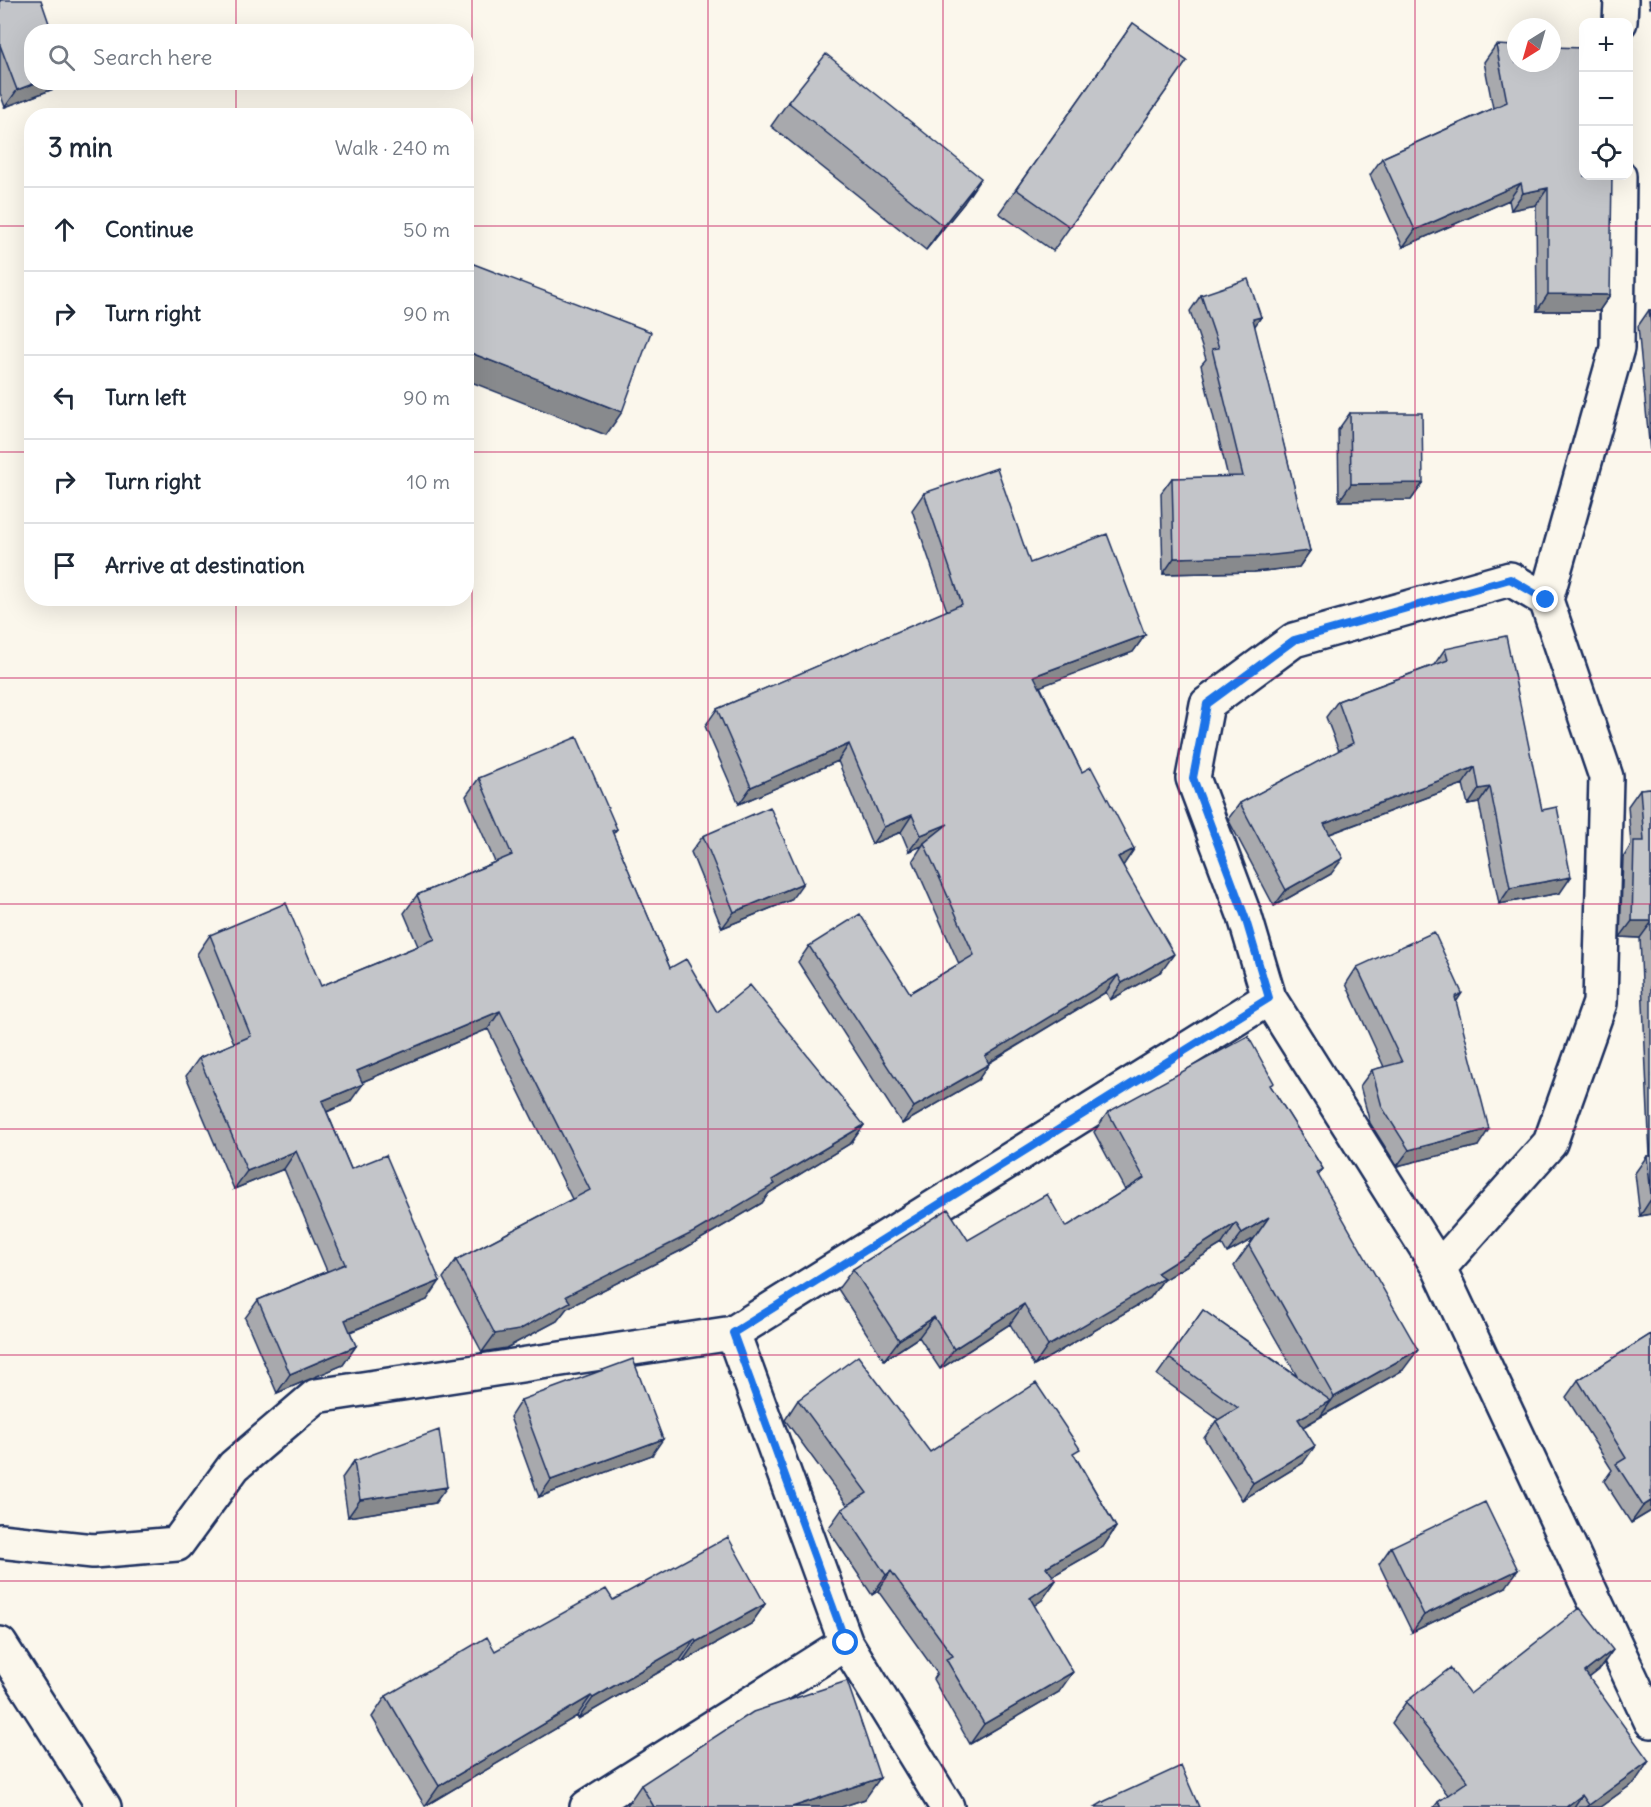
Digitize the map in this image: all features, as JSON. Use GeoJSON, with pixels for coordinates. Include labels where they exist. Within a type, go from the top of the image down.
{"type":"FeatureCollection","features":[{"type":"Feature","properties":{"kind":"street"},"geometry":{"type":"LineString","coordinates":[[1620,18],[1621,0]]}},
{"type":"Feature","properties":{"kind":"street"},"geometry":{"type":"LineString","coordinates":[[1439,1268],[1550,1143],[1600,1004],[1606,777],[1546,600],[1617,348],[1619,180]]}},
{"type":"Feature","properties":{"kind":"street"},"geometry":{"type":"LineString","coordinates":[[1546,600],[1510,579],[1294,640],[1207,704],[1193,778],[1245,917],[1269,998],[1439,1268],[1651,1721]]}},
{"type":"Feature","properties":{"kind":"street"},"geometry":{"type":"LineString","coordinates":[[0,1541],[93,1551],[177,1544],[234,1466],[316,1396],[733,1333],[1269,998]]}},
{"type":"Feature","properties":{"kind":"street"},"geometry":{"type":"LineString","coordinates":[[733,1333],[846,1643],[947,1807]]}},
{"type":"Feature","properties":{"kind":"street"},"geometry":{"type":"LineString","coordinates":[[587,1807],[846,1643]]}},
{"type":"Feature","properties":{"kind":"street"},"geometry":{"type":"LineString","coordinates":[[0,1644],[104,1807]]}},
{"type":"Feature","properties":{"kind":"building"},"geometry":{"type":"Polygon","coordinates":[[[0,0],[41,0],[49,24],[24,24],[24,87],[17,90],[0,45],[0,0]]]}},
{"type":"Feature","properties":{"kind":"building"},"geometry":{"type":"Polygon","coordinates":[[[1133,23],[1187,61],[1070,227],[1016,189],[1133,23]]]}},
{"type":"Feature","properties":{"kind":"building"},"geometry":{"type":"Polygon","coordinates":[[[1496,45],[1507,46],[1507,72],[1561,72],[1561,47],[1579,48],[1579,180],[1612,180],[1610,295],[1548,294],[1548,188],[1523,193],[1521,183],[1415,230],[1382,158],[1507,102],[1496,45]]]}},
{"type":"Feature","properties":{"kind":"building"},"geometry":{"type":"Polygon","coordinates":[[[826,54],[981,178],[943,226],[788,102],[826,54]]]}},
{"type":"Feature","properties":{"kind":"building"},"geometry":{"type":"Polygon","coordinates":[[[474,264],[651,332],[622,412],[474,354],[474,264]]]}},
{"type":"Feature","properties":{"kind":"building"},"geometry":{"type":"Polygon","coordinates":[[[1248,279],[1261,317],[1253,319],[1310,551],[1265,556],[1174,558],[1172,478],[1243,476],[1212,349],[1219,348],[1201,295],[1248,279]]]}},
{"type":"Feature","properties":{"kind":"building"},"geometry":{"type":"Polygon","coordinates":[[[1350,413],[1422,413],[1423,483],[1351,484],[1350,413]]]}},
{"type":"Feature","properties":{"kind":"building"},"geometry":{"type":"Polygon","coordinates":[[[997,468],[1030,563],[1107,534],[1145,635],[1034,676],[1082,772],[1091,767],[1134,849],[1118,857],[1174,954],[1122,983],[1118,975],[985,1056],[989,1064],[914,1107],[809,946],[860,914],[910,993],[974,955],[924,843],[948,824],[921,835],[912,815],[884,827],[849,744],[751,787],[717,709],[962,604],[924,493],[997,468]]]}},
{"type":"Feature","properties":{"kind":"building"},"geometry":{"type":"Polygon","coordinates":[[[1506,636],[1542,810],[1557,807],[1571,877],[1510,888],[1490,787],[1479,789],[1475,767],[1324,824],[1343,858],[1286,890],[1240,803],[1353,743],[1338,701],[1448,660],[1445,649],[1506,636]]]}},
{"type":"Feature","properties":{"kind":"building"},"geometry":{"type":"Polygon","coordinates":[[[577,737],[617,829],[612,831],[670,968],[686,959],[717,1012],[750,985],[864,1125],[772,1180],[775,1184],[694,1232],[566,1296],[570,1302],[519,1330],[495,1334],[456,1260],[590,1190],[500,1011],[357,1071],[363,1084],[322,1101],[351,1169],[386,1155],[440,1281],[345,1320],[356,1346],[290,1374],[258,1300],[345,1264],[296,1151],[247,1171],[199,1058],[251,1036],[210,935],[286,903],[321,986],[435,939],[417,895],[512,855],[479,778],[577,737]]]}},
{"type":"Feature","properties":{"kind":"building"},"geometry":{"type":"Polygon","coordinates":[[[1651,788],[1651,921],[1632,921],[1634,841],[1644,841],[1640,789],[1651,788]]]}},
{"type":"Feature","properties":{"kind":"building"},"geometry":{"type":"Polygon","coordinates":[[[770,807],[803,883],[734,912],[703,836],[770,807]]]}},
{"type":"Feature","properties":{"kind":"building"},"geometry":{"type":"Polygon","coordinates":[[[1434,932],[1462,993],[1455,997],[1489,1129],[1409,1150],[1382,1107],[1372,1070],[1402,1062],[1357,967],[1434,932]]]}},
{"type":"Feature","properties":{"kind":"building"},"geometry":{"type":"Polygon","coordinates":[[[1248,1036],[1274,1083],[1270,1085],[1323,1169],[1317,1173],[1418,1350],[1334,1397],[1249,1246],[1269,1217],[1242,1233],[1236,1223],[1157,1273],[1164,1278],[1048,1346],[1024,1304],[954,1349],[934,1317],[899,1340],[853,1269],[948,1209],[968,1240],[1047,1194],[1066,1227],[1144,1178],[1108,1112],[1248,1036]]]}},
{"type":"Feature","properties":{"kind":"building"},"geometry":{"type":"Polygon","coordinates":[[[1647,1156],[1651,1156],[1651,1195],[1647,1156]]]}},
{"type":"Feature","properties":{"kind":"building"},"geometry":{"type":"Polygon","coordinates":[[[1203,1310],[1331,1401],[1298,1419],[1315,1446],[1253,1483],[1216,1421],[1238,1408],[1169,1358],[1203,1310]]]}},
{"type":"Feature","properties":{"kind":"building"},"geometry":{"type":"Polygon","coordinates":[[[1651,1334],[1651,1501],[1643,1506],[1616,1464],[1626,1458],[1578,1380],[1651,1334]]]}},
{"type":"Feature","properties":{"kind":"building"},"geometry":{"type":"Polygon","coordinates":[[[858,1356],[930,1452],[1036,1383],[1080,1449],[1073,1453],[1116,1527],[1046,1567],[1056,1580],[1030,1598],[1073,1672],[984,1724],[946,1659],[953,1656],[891,1571],[886,1575],[842,1509],[867,1493],[798,1400],[858,1356]]]}},
{"type":"Feature","properties":{"kind":"building"},"geometry":{"type":"Polygon","coordinates":[[[633,1359],[663,1439],[551,1480],[521,1400],[633,1359]]]}},
{"type":"Feature","properties":{"kind":"building"},"geometry":{"type":"Polygon","coordinates":[[[439,1430],[447,1487],[360,1500],[354,1461],[439,1430]]]}},
{"type":"Feature","properties":{"kind":"building"},"geometry":{"type":"Polygon","coordinates":[[[1485,1502],[1518,1570],[1424,1615],[1391,1547],[1485,1502]]]}},
{"type":"Feature","properties":{"kind":"building"},"geometry":{"type":"Polygon","coordinates":[[[728,1537],[765,1604],[696,1642],[695,1639],[593,1698],[591,1696],[439,1786],[386,1696],[487,1637],[495,1651],[606,1589],[613,1600],[728,1537]]]}},
{"type":"Feature","properties":{"kind":"building"},"geometry":{"type":"Polygon","coordinates":[[[1580,1608],[1613,1650],[1585,1672],[1649,1761],[1589,1805],[1582,1795],[1566,1807],[1442,1807],[1438,1802],[1468,1781],[1406,1702],[1450,1668],[1470,1694],[1580,1608]]]}},
{"type":"Feature","properties":{"kind":"building"},"geometry":{"type":"Polygon","coordinates":[[[847,1681],[880,1778],[792,1807],[654,1807],[641,1785],[753,1712],[847,1681]]]}},
{"type":"Feature","properties":{"kind":"building"},"geometry":{"type":"Polygon","coordinates":[[[1181,1766],[1199,1807],[1095,1807],[1105,1801],[1181,1766]]]}},
{"type":"Feature","properties":{"kind":"route"},"geometry":{"type":"LineString","coordinates":[[846,1643],[733,1333],[1269,998],[1245,917],[1193,778],[1207,704],[1294,640],[1510,579],[1546,600]]}}]}
